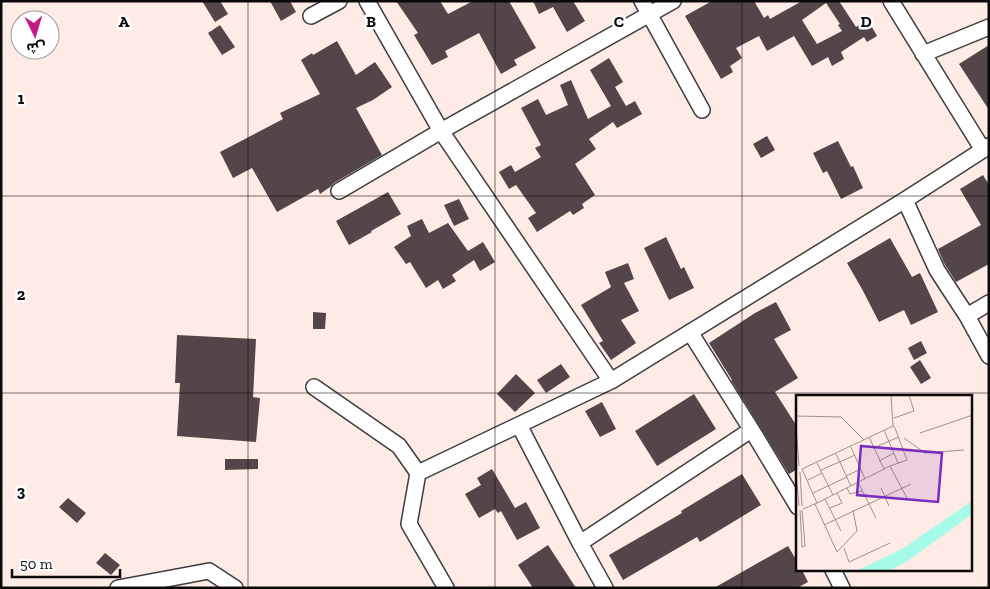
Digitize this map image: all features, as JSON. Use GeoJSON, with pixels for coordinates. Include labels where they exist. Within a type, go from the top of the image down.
{"type":"FeatureCollection","features":[{"type":"Feature","properties":{"kind":"street"},"geometry":{"type":"LineString","coordinates":[[311,16],[339,1]]}},
{"type":"Feature","properties":{"kind":"street"},"geometry":{"type":"LineString","coordinates":[[367,1],[441,131],[610,381]]}},
{"type":"Feature","properties":{"kind":"street"},"geometry":{"type":"LineString","coordinates":[[339,191],[646,8],[673,1]]}},
{"type":"Feature","properties":{"kind":"street"},"geometry":{"type":"LineString","coordinates":[[418,473],[610,381],[905,200],[986,148],[923,54],[891,1]]}},
{"type":"Feature","properties":{"kind":"street"},"geometry":{"type":"LineString","coordinates":[[646,8],[702,110]]}},
{"type":"Feature","properties":{"kind":"street"},"geometry":{"type":"LineString","coordinates":[[923,54],[989,27]]}},
{"type":"Feature","properties":{"kind":"street"},"geometry":{"type":"LineString","coordinates":[[905,200],[937,270],[967,316],[989,356]]}},
{"type":"Feature","properties":{"kind":"street"},"geometry":{"type":"LineString","coordinates":[[967,316],[989,303]]}},
{"type":"Feature","properties":{"kind":"street"},"geometry":{"type":"LineString","coordinates":[[690,332],[796,504]]}},
{"type":"Feature","properties":{"kind":"street"},"geometry":{"type":"LineString","coordinates":[[314,387],[399,446],[418,473],[409,524],[446,588]]}},
{"type":"Feature","properties":{"kind":"street"},"geometry":{"type":"LineString","coordinates":[[519,425],[605,588]]}},
{"type":"Feature","properties":{"kind":"street"},"geometry":{"type":"LineString","coordinates":[[580,543],[751,430]]}},
{"type":"Feature","properties":{"kind":"street"},"geometry":{"type":"LineString","coordinates":[[118,588],[209,571],[235,588]]}},
{"type":"Feature","properties":{"kind":"building"},"geometry":{"type":"Polygon","coordinates":[[[202,1],[220,1],[228,14],[215,22],[202,1]]]}},
{"type":"Feature","properties":{"kind":"building"},"geometry":{"type":"Polygon","coordinates":[[[270,1],[290,1],[296,12],[281,21],[270,1]]]}},
{"type":"Feature","properties":{"kind":"building"},"geometry":{"type":"Polygon","coordinates":[[[396,1],[440,1],[448,14],[473,1],[509,1],[536,48],[514,60],[517,65],[501,74],[479,33],[445,51],[448,57],[432,65],[414,35],[418,33],[396,1]]]}},
{"type":"Feature","properties":{"kind":"building"},"geometry":{"type":"Polygon","coordinates":[[[533,1],[573,1],[585,21],[567,32],[553,7],[539,14],[533,1]]]}},
{"type":"Feature","properties":{"kind":"building"},"geometry":{"type":"Polygon","coordinates":[[[712,1],[754,1],[764,18],[768,15],[770,19],[802,1],[839,1],[856,27],[868,20],[877,36],[867,42],[864,37],[841,52],[844,59],[832,66],[828,57],[812,66],[794,36],[767,51],[759,36],[736,48],[742,58],[730,66],[733,72],[721,79],[685,16],[712,1]],[[826,3],[802,20],[817,44],[842,31],[838,25],[840,24],[826,3]]]}},
{"type":"Feature","properties":{"kind":"building"},"geometry":{"type":"Polygon","coordinates":[[[220,25],[235,47],[222,55],[208,33],[220,25]]]}},
{"type":"Feature","properties":{"kind":"building"},"geometry":{"type":"Polygon","coordinates":[[[337,41],[356,75],[375,62],[392,87],[373,100],[356,108],[382,155],[334,183],[320,194],[318,189],[277,212],[252,168],[233,178],[220,152],[283,119],[280,113],[320,94],[301,60],[337,41]]]}},
{"type":"Feature","properties":{"kind":"building"},"geometry":{"type":"Polygon","coordinates":[[[989,45],[989,110],[959,64],[989,45]]]}},
{"type":"Feature","properties":{"kind":"building"},"geometry":{"type":"Polygon","coordinates":[[[609,58],[623,82],[615,87],[626,106],[635,101],[642,114],[617,128],[613,122],[589,139],[596,149],[575,164],[595,195],[582,204],[584,208],[573,215],[570,211],[537,232],[528,218],[536,213],[516,185],[509,189],[499,172],[511,165],[515,172],[541,157],[535,148],[541,145],[521,108],[538,99],[546,115],[568,105],[560,85],[571,80],[588,119],[611,106],[590,70],[609,58]]]}},
{"type":"Feature","properties":{"kind":"building"},"geometry":{"type":"Polygon","coordinates":[[[767,136],[775,150],[761,158],[753,144],[767,136]]]}},
{"type":"Feature","properties":{"kind":"building"},"geometry":{"type":"Polygon","coordinates":[[[838,141],[851,167],[853,166],[863,188],[841,199],[827,171],[823,173],[813,153],[838,141]]]}},
{"type":"Feature","properties":{"kind":"building"},"geometry":{"type":"Polygon","coordinates":[[[983,175],[989,185],[989,264],[956,282],[938,249],[981,225],[960,189],[983,175]]]}},
{"type":"Feature","properties":{"kind":"building"},"geometry":{"type":"Polygon","coordinates":[[[388,192],[401,214],[349,245],[336,221],[388,192]]]}},
{"type":"Feature","properties":{"kind":"building"},"geometry":{"type":"Polygon","coordinates":[[[459,199],[469,219],[454,226],[444,205],[459,199]]]}},
{"type":"Feature","properties":{"kind":"building"},"geometry":{"type":"Polygon","coordinates":[[[422,219],[429,233],[448,223],[468,251],[483,242],[495,262],[480,271],[474,260],[452,275],[456,281],[443,289],[438,280],[426,288],[410,262],[406,264],[394,247],[411,236],[407,226],[422,219]]]}},
{"type":"Feature","properties":{"kind":"building"},"geometry":{"type":"Polygon","coordinates":[[[666,237],[681,269],[684,267],[694,288],[669,300],[644,248],[666,237]]]}},
{"type":"Feature","properties":{"kind":"building"},"geometry":{"type":"Polygon","coordinates":[[[890,238],[912,277],[920,273],[938,312],[911,325],[904,310],[879,322],[847,263],[890,238]]]}},
{"type":"Feature","properties":{"kind":"building"},"geometry":{"type":"Polygon","coordinates":[[[628,263],[634,279],[624,283],[639,311],[621,320],[636,343],[611,360],[599,343],[603,341],[581,305],[611,287],[605,272],[628,263]]]}},
{"type":"Feature","properties":{"kind":"building"},"geometry":{"type":"Polygon","coordinates":[[[776,302],[791,330],[774,339],[798,378],[775,392],[796,425],[796,470],[789,474],[709,343],[755,313],[776,302]]]}},
{"type":"Feature","properties":{"kind":"building"},"geometry":{"type":"Polygon","coordinates":[[[313,312],[326,313],[325,329],[313,329],[313,312]]]}},
{"type":"Feature","properties":{"kind":"building"},"geometry":{"type":"Polygon","coordinates":[[[177,335],[256,339],[253,397],[260,398],[256,442],[177,436],[180,383],[175,383],[177,335]]]}},
{"type":"Feature","properties":{"kind":"building"},"geometry":{"type":"Polygon","coordinates":[[[921,341],[927,353],[914,360],[908,348],[921,341]]]}},
{"type":"Feature","properties":{"kind":"building"},"geometry":{"type":"Polygon","coordinates":[[[920,360],[931,378],[921,384],[910,367],[920,360]]]}},
{"type":"Feature","properties":{"kind":"building"},"geometry":{"type":"Polygon","coordinates":[[[561,364],[570,377],[546,393],[537,380],[561,364]]]}},
{"type":"Feature","properties":{"kind":"building"},"geometry":{"type":"Polygon","coordinates":[[[516,374],[535,393],[515,412],[497,394],[516,374]]]}},
{"type":"Feature","properties":{"kind":"building"},"geometry":{"type":"Polygon","coordinates":[[[694,394],[716,429],[657,466],[635,431],[694,394]]]}},
{"type":"Feature","properties":{"kind":"building"},"geometry":{"type":"Polygon","coordinates":[[[602,402],[616,429],[600,437],[585,411],[602,402]]]}},
{"type":"Feature","properties":{"kind":"building"},"geometry":{"type":"Polygon","coordinates":[[[225,459],[258,459],[258,469],[225,470],[225,459]]]}},
{"type":"Feature","properties":{"kind":"building"},"geometry":{"type":"Polygon","coordinates":[[[492,469],[515,508],[526,502],[540,528],[517,540],[501,511],[498,513],[495,509],[479,518],[465,494],[481,485],[477,478],[492,469]]]}},
{"type":"Feature","properties":{"kind":"building"},"geometry":{"type":"Polygon","coordinates":[[[742,474],[761,505],[700,542],[697,537],[623,580],[609,555],[682,513],[681,511],[742,474]]]}},
{"type":"Feature","properties":{"kind":"building"},"geometry":{"type":"Polygon","coordinates":[[[68,498],[86,513],[77,523],[59,507],[68,498]]]}},
{"type":"Feature","properties":{"kind":"building"},"geometry":{"type":"Polygon","coordinates":[[[548,545],[576,588],[533,588],[518,565],[548,545]]]}},
{"type":"Feature","properties":{"kind":"building"},"geometry":{"type":"Polygon","coordinates":[[[788,546],[796,560],[796,572],[803,572],[808,582],[797,588],[714,588],[788,546]]]}},
{"type":"Feature","properties":{"kind":"building"},"geometry":{"type":"Polygon","coordinates":[[[105,553],[120,565],[111,575],[96,563],[105,553]]]}}]}
